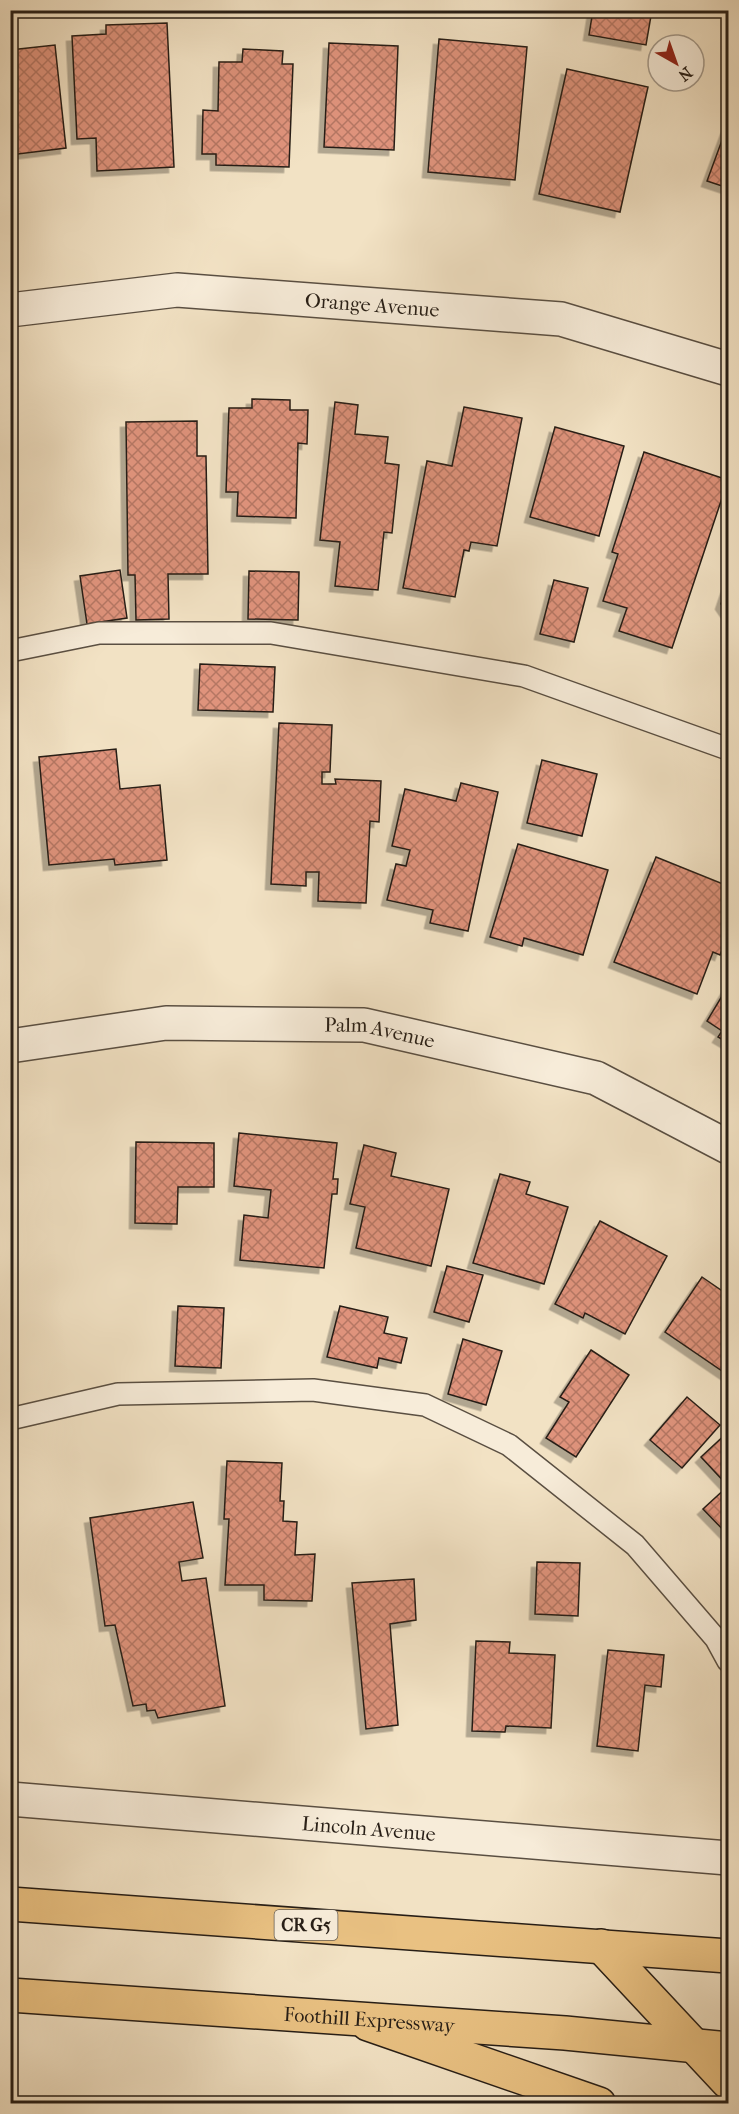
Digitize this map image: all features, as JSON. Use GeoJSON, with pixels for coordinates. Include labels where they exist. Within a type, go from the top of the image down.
{"type":"FeatureCollection","features":[{"type":"Feature","properties":{"kind":"main road","name":"CR G5"},"geometry":{"type":"LineString","coordinates":[[10,1904],[729,1956]]}},
{"type":"Feature","properties":{"kind":"main road"},"geometry":{"type":"LineString","coordinates":[[602,1946],[729,2082]]}},
{"type":"Feature","properties":{"kind":"main road","name":"Foothill Expressway"},"geometry":{"type":"LineString","coordinates":[[10,1995],[565,2033],[729,2049]]}},
{"type":"Feature","properties":{"kind":"main road"},"geometry":{"type":"LineString","coordinates":[[358,2020],[599,2103]]}},
{"type":"Feature","properties":{"kind":"street","name":"Orange Avenue"},"geometry":{"type":"LineString","coordinates":[[10,310],[177,290],[561,319],[729,369]]}},
{"type":"Feature","properties":{"kind":"street","name":"Palm Avenue"},"geometry":{"type":"LineString","coordinates":[[10,1046],[166,1023],[364,1025],[596,1078],[729,1147]]}},
{"type":"Feature","properties":{"kind":"street","name":"Lincoln Avenue"},"geometry":{"type":"LineString","coordinates":[[10,1799],[729,1858]]}},
{"type":"Feature","properties":{"kind":"lane"},"geometry":{"type":"LineString","coordinates":[[10,651],[99,633],[271,633],[524,676],[729,749]]}},
{"type":"Feature","properties":{"kind":"lane"},"geometry":{"type":"LineString","coordinates":[[10,1419],[118,1394],[313,1390],[425,1406],[509,1445],[635,1545],[716,1639],[729,1661]]}},
{"type":"Feature","properties":{"kind":"building"},"geometry":{"type":"Polygon","coordinates":[[[593,10],[652,10],[648,33],[646,33],[646,45],[589,35],[593,10]]]}},
{"type":"Feature","properties":{"kind":"building"},"geometry":{"type":"Polygon","coordinates":[[[167,23],[174,167],[97,171],[96,138],[77,139],[72,36],[106,34],[106,25],[167,23]]]}},
{"type":"Feature","properties":{"kind":"building"},"geometry":{"type":"Polygon","coordinates":[[[439,39],[527,47],[515,180],[428,172],[439,39]]]}},
{"type":"Feature","properties":{"kind":"building"},"geometry":{"type":"Polygon","coordinates":[[[329,43],[398,46],[394,150],[324,147],[329,43]]]}},
{"type":"Feature","properties":{"kind":"building"},"geometry":{"type":"Polygon","coordinates":[[[55,45],[66,148],[10,155],[10,50],[55,45]]]}},
{"type":"Feature","properties":{"kind":"building"},"geometry":{"type":"Polygon","coordinates":[[[243,49],[283,51],[282,64],[293,64],[289,167],[216,165],[216,154],[202,154],[203,110],[218,111],[219,62],[242,62],[243,49]]]}},
{"type":"Feature","properties":{"kind":"building"},"geometry":{"type":"Polygon","coordinates":[[[567,69],[646,87],[647,93],[620,212],[539,194],[567,69]]]}},
{"type":"Feature","properties":{"kind":"building"},"geometry":{"type":"Polygon","coordinates":[[[728,124],[728,188],[707,181],[728,124]]]}},
{"type":"Feature","properties":{"kind":"building"},"geometry":{"type":"Polygon","coordinates":[[[252,399],[290,400],[290,410],[308,410],[307,444],[298,443],[296,518],[237,516],[238,492],[226,492],[229,408],[252,408],[252,399]]]}},
{"type":"Feature","properties":{"kind":"building"},"geometry":{"type":"Polygon","coordinates":[[[335,402],[358,405],[355,434],[388,437],[385,463],[399,465],[392,533],[384,532],[378,590],[335,586],[340,542],[320,540],[335,402]]]}},
{"type":"Feature","properties":{"kind":"building"},"geometry":{"type":"Polygon","coordinates":[[[464,407],[522,418],[497,546],[471,542],[469,551],[464,550],[455,597],[403,588],[427,461],[452,466],[464,407]]]}},
{"type":"Feature","properties":{"kind":"building"},"geometry":{"type":"Polygon","coordinates":[[[197,421],[197,456],[206,456],[208,574],[168,574],[169,619],[136,620],[135,575],[128,575],[126,422],[197,421]]]}},
{"type":"Feature","properties":{"kind":"building"},"geometry":{"type":"Polygon","coordinates":[[[555,427],[624,446],[599,536],[530,517],[555,427]]]}},
{"type":"Feature","properties":{"kind":"building"},"geometry":{"type":"Polygon","coordinates":[[[644,452],[728,480],[672,648],[619,631],[627,608],[603,601],[618,554],[612,552],[644,452]]]}},
{"type":"Feature","properties":{"kind":"building"},"geometry":{"type":"Polygon","coordinates":[[[10,539],[17,576],[10,578],[10,539]]]}},
{"type":"Feature","properties":{"kind":"building"},"geometry":{"type":"Polygon","coordinates":[[[120,570],[127,618],[87,624],[80,576],[120,570]]]}},
{"type":"Feature","properties":{"kind":"building"},"geometry":{"type":"Polygon","coordinates":[[[249,571],[299,572],[298,620],[248,619],[249,571]]]}},
{"type":"Feature","properties":{"kind":"building"},"geometry":{"type":"Polygon","coordinates":[[[554,580],[588,588],[574,642],[540,634],[554,580]]]}},
{"type":"Feature","properties":{"kind":"building"},"geometry":{"type":"Polygon","coordinates":[[[728,583],[728,614],[721,604],[728,583]]]}},
{"type":"Feature","properties":{"kind":"building"},"geometry":{"type":"Polygon","coordinates":[[[200,664],[275,667],[273,712],[198,710],[200,664]]]}},
{"type":"Feature","properties":{"kind":"building"},"geometry":{"type":"Polygon","coordinates":[[[279,723],[332,725],[330,772],[322,772],[322,784],[336,784],[335,779],[381,781],[379,822],[370,821],[366,903],[318,901],[319,872],[306,872],[306,886],[271,884],[279,723]]]}},
{"type":"Feature","properties":{"kind":"building"},"geometry":{"type":"Polygon","coordinates":[[[116,749],[120,789],[160,785],[167,860],[115,865],[114,859],[49,865],[39,757],[116,749]]]}},
{"type":"Feature","properties":{"kind":"building"},"geometry":{"type":"Polygon","coordinates":[[[542,760],[597,774],[582,836],[527,823],[542,760]]]}},
{"type":"Feature","properties":{"kind":"building"},"geometry":{"type":"Polygon","coordinates":[[[461,783],[498,792],[468,931],[430,923],[433,910],[387,900],[396,864],[406,866],[410,850],[392,846],[405,789],[456,801],[461,783]]]}},
{"type":"Feature","properties":{"kind":"building"},"geometry":{"type":"Polygon","coordinates":[[[518,844],[608,870],[583,955],[524,938],[522,946],[490,937],[518,844]]]}},
{"type":"Feature","properties":{"kind":"building"},"geometry":{"type":"Polygon","coordinates":[[[10,856],[15,917],[10,917],[10,856]]]}},
{"type":"Feature","properties":{"kind":"building"},"geometry":{"type":"Polygon","coordinates":[[[656,857],[728,886],[728,934],[720,955],[713,952],[697,994],[614,962],[656,857]]]}},
{"type":"Feature","properties":{"kind":"building"},"geometry":{"type":"Polygon","coordinates":[[[728,986],[728,1043],[718,1037],[722,1031],[707,1021],[728,986]]]}},
{"type":"Feature","properties":{"kind":"building"},"geometry":{"type":"Polygon","coordinates":[[[239,1133],[337,1143],[333,1179],[338,1179],[337,1194],[332,1194],[324,1268],[240,1260],[244,1215],[268,1218],[271,1190],[234,1186],[239,1133]]]}},
{"type":"Feature","properties":{"kind":"building"},"geometry":{"type":"Polygon","coordinates":[[[136,1142],[214,1143],[214,1187],[178,1187],[177,1224],[135,1223],[136,1142]]]}},
{"type":"Feature","properties":{"kind":"building"},"geometry":{"type":"Polygon","coordinates":[[[364,1145],[396,1153],[391,1176],[449,1189],[431,1266],[356,1248],[365,1207],[350,1204],[364,1145]]]}},
{"type":"Feature","properties":{"kind":"building"},"geometry":{"type":"Polygon","coordinates":[[[500,1174],[530,1182],[526,1194],[568,1207],[544,1284],[473,1263],[500,1174]]]}},
{"type":"Feature","properties":{"kind":"building"},"geometry":{"type":"Polygon","coordinates":[[[600,1221],[667,1256],[625,1334],[585,1313],[583,1318],[555,1304],[600,1221]]]}},
{"type":"Feature","properties":{"kind":"building"},"geometry":{"type":"Polygon","coordinates":[[[447,1266],[483,1275],[469,1322],[434,1312],[447,1266]]]}},
{"type":"Feature","properties":{"kind":"building"},"geometry":{"type":"Polygon","coordinates":[[[702,1277],[728,1295],[728,1375],[665,1332],[702,1277]]]}},
{"type":"Feature","properties":{"kind":"building"},"geometry":{"type":"Polygon","coordinates":[[[178,1306],[224,1308],[221,1368],[175,1366],[178,1306]]]}},
{"type":"Feature","properties":{"kind":"building"},"geometry":{"type":"Polygon","coordinates":[[[340,1306],[388,1317],[384,1333],[407,1338],[401,1363],[379,1358],[377,1368],[327,1357],[340,1306]]]}},
{"type":"Feature","properties":{"kind":"building"},"geometry":{"type":"Polygon","coordinates":[[[463,1339],[502,1351],[486,1405],[448,1394],[463,1339]]]}},
{"type":"Feature","properties":{"kind":"building"},"geometry":{"type":"Polygon","coordinates":[[[591,1350],[629,1375],[576,1457],[546,1438],[569,1402],[560,1397],[591,1350]]]}},
{"type":"Feature","properties":{"kind":"building"},"geometry":{"type":"Polygon","coordinates":[[[687,1397],[720,1425],[682,1468],[650,1440],[687,1397]]]}},
{"type":"Feature","properties":{"kind":"building"},"geometry":{"type":"Polygon","coordinates":[[[728,1432],[728,1486],[701,1457],[728,1432]]]}},
{"type":"Feature","properties":{"kind":"building"},"geometry":{"type":"Polygon","coordinates":[[[227,1461],[282,1463],[280,1501],[284,1501],[283,1521],[297,1522],[295,1555],[315,1554],[312,1601],[264,1600],[264,1585],[225,1585],[229,1519],[224,1519],[227,1461]]]}},
{"type":"Feature","properties":{"kind":"building"},"geometry":{"type":"Polygon","coordinates":[[[728,1486],[728,1535],[703,1509],[728,1486]]]}},
{"type":"Feature","properties":{"kind":"building"},"geometry":{"type":"Polygon","coordinates":[[[193,1502],[203,1558],[179,1562],[182,1581],[206,1578],[225,1706],[158,1718],[155,1710],[147,1711],[146,1704],[133,1706],[115,1625],[105,1626],[90,1518],[193,1502]]]}},
{"type":"Feature","properties":{"kind":"building"},"geometry":{"type":"Polygon","coordinates":[[[537,1562],[580,1563],[578,1616],[535,1614],[537,1562]]]}},
{"type":"Feature","properties":{"kind":"building"},"geometry":{"type":"Polygon","coordinates":[[[414,1579],[416,1620],[390,1624],[398,1725],[366,1729],[352,1583],[414,1579]]]}},
{"type":"Feature","properties":{"kind":"building"},"geometry":{"type":"Polygon","coordinates":[[[476,1641],[510,1642],[509,1653],[555,1655],[551,1728],[506,1726],[505,1732],[472,1731],[476,1641]]]}},
{"type":"Feature","properties":{"kind":"building"},"geometry":{"type":"Polygon","coordinates":[[[608,1650],[664,1655],[661,1687],[645,1685],[638,1751],[597,1746],[608,1650]]]}}]}
